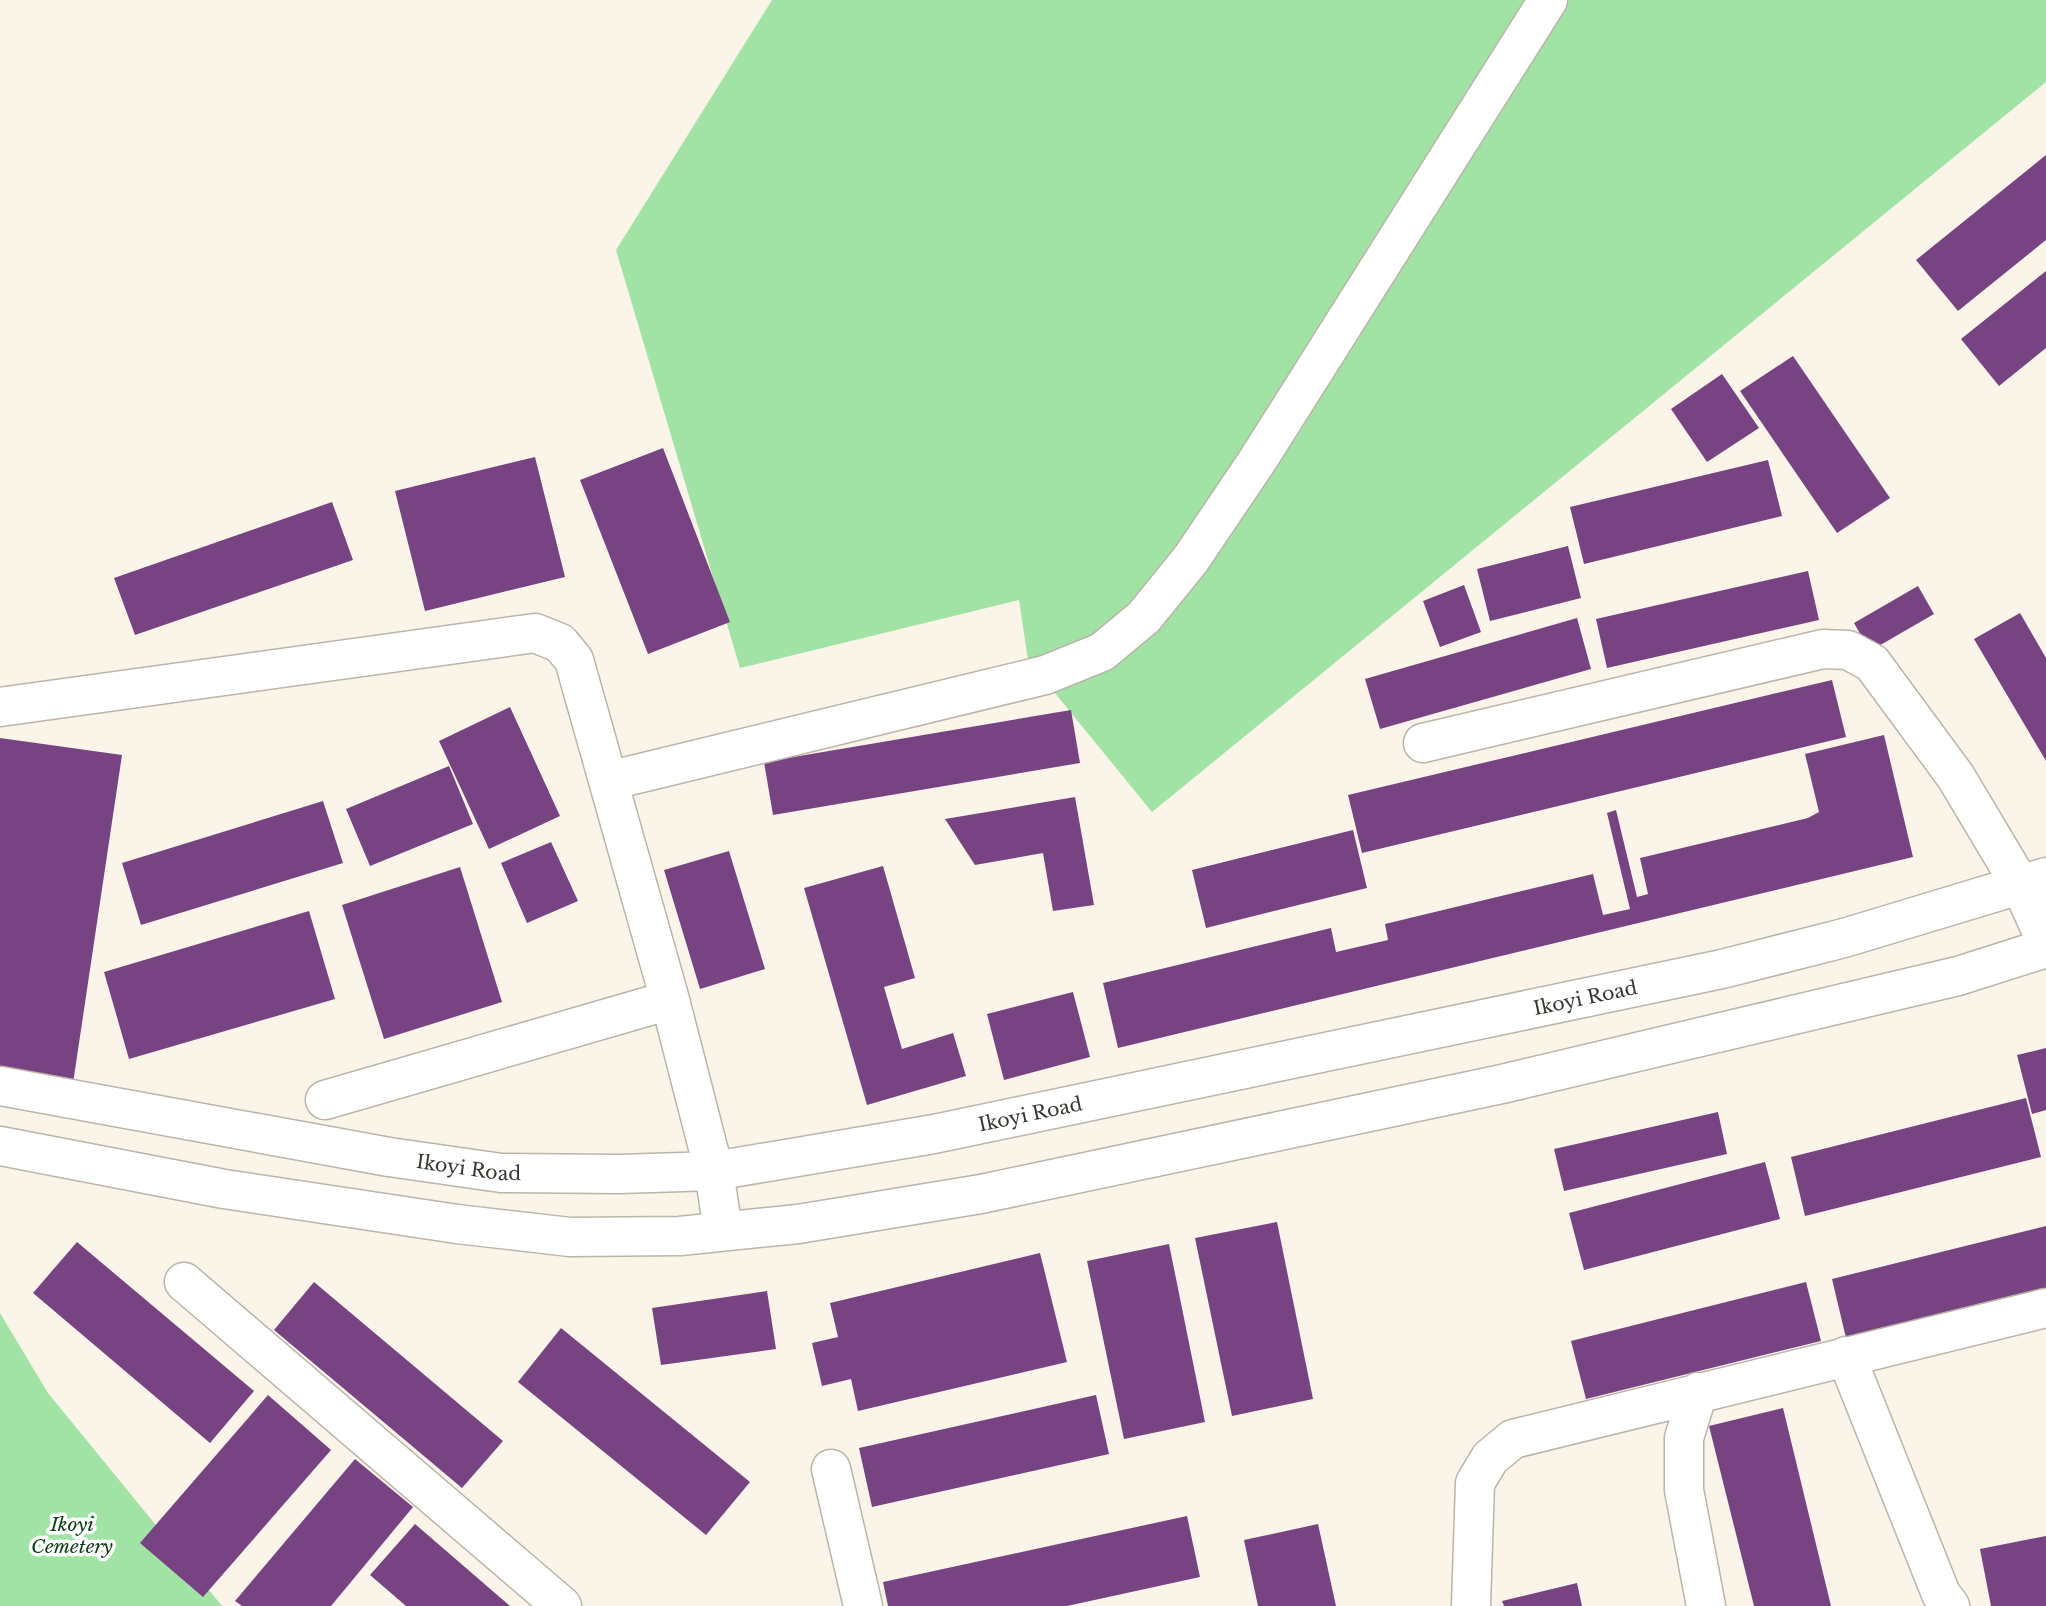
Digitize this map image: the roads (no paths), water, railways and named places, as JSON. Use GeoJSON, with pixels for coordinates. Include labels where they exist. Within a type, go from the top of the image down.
{"type":"FeatureCollection","features":[{"type":"Feature","properties":{"kind":"main road"},"geometry":{"type":"LineString","coordinates":[[608,781],[1045,676],[1102,652],[1144,617],[1191,559],[1259,458],[1548,0]]}},
{"type":"Feature","properties":{"kind":"main road"},"geometry":{"type":"LineString","coordinates":[[0,707],[536,633],[560,643],[574,660],[670,1000],[714,1171],[723,1231]]}},
{"type":"Feature","properties":{"kind":"main road"},"geometry":{"type":"LineString","coordinates":[[1423,743],[1822,649],[1848,650],[1872,663],[2034,882],[2046,941]]}},
{"type":"Feature","properties":{"kind":"main road","name":"Ikoyi Road"},"geometry":{"type":"LineString","coordinates":[[0,1086],[389,1157],[501,1173],[619,1174],[714,1171],[934,1134],[1722,969],[1844,938],[2034,882]]}},
{"type":"Feature","properties":{"kind":"main road"},"geometry":{"type":"LineString","coordinates":[[0,1146],[224,1189],[347,1208],[570,1237],[680,1236],[798,1224],[981,1194],[1488,1087],[1958,976],[2046,948]]}},
{"type":"Feature","properties":{"kind":"main road"},"geometry":{"type":"LineString","coordinates":[[325,1100],[670,1000]]}},
{"type":"Feature","properties":{"kind":"main road"},"geometry":{"type":"LineString","coordinates":[[184,1282],[562,1606]]}},
{"type":"Feature","properties":{"kind":"main road"},"geometry":{"type":"LineString","coordinates":[[1471,1606],[1475,1483],[1490,1458],[1513,1439],[2046,1308]]}},
{"type":"Feature","properties":{"kind":"main road"},"geometry":{"type":"LineString","coordinates":[[1846,1356],[1941,1594],[1950,1606]]}},
{"type":"Feature","properties":{"kind":"main road"},"geometry":{"type":"LineString","coordinates":[[1698,1392],[1684,1438],[1684,1490],[1706,1606]]}},
{"type":"Feature","properties":{"kind":"main road"},"geometry":{"type":"LineString","coordinates":[[831,1469],[863,1606]]}},
{"type":"Feature","properties":{"kind":"park label","name":"Ikoyi Cemetery"},"geometry":{"type":"Point","coordinates":[72,1535]}}]}
